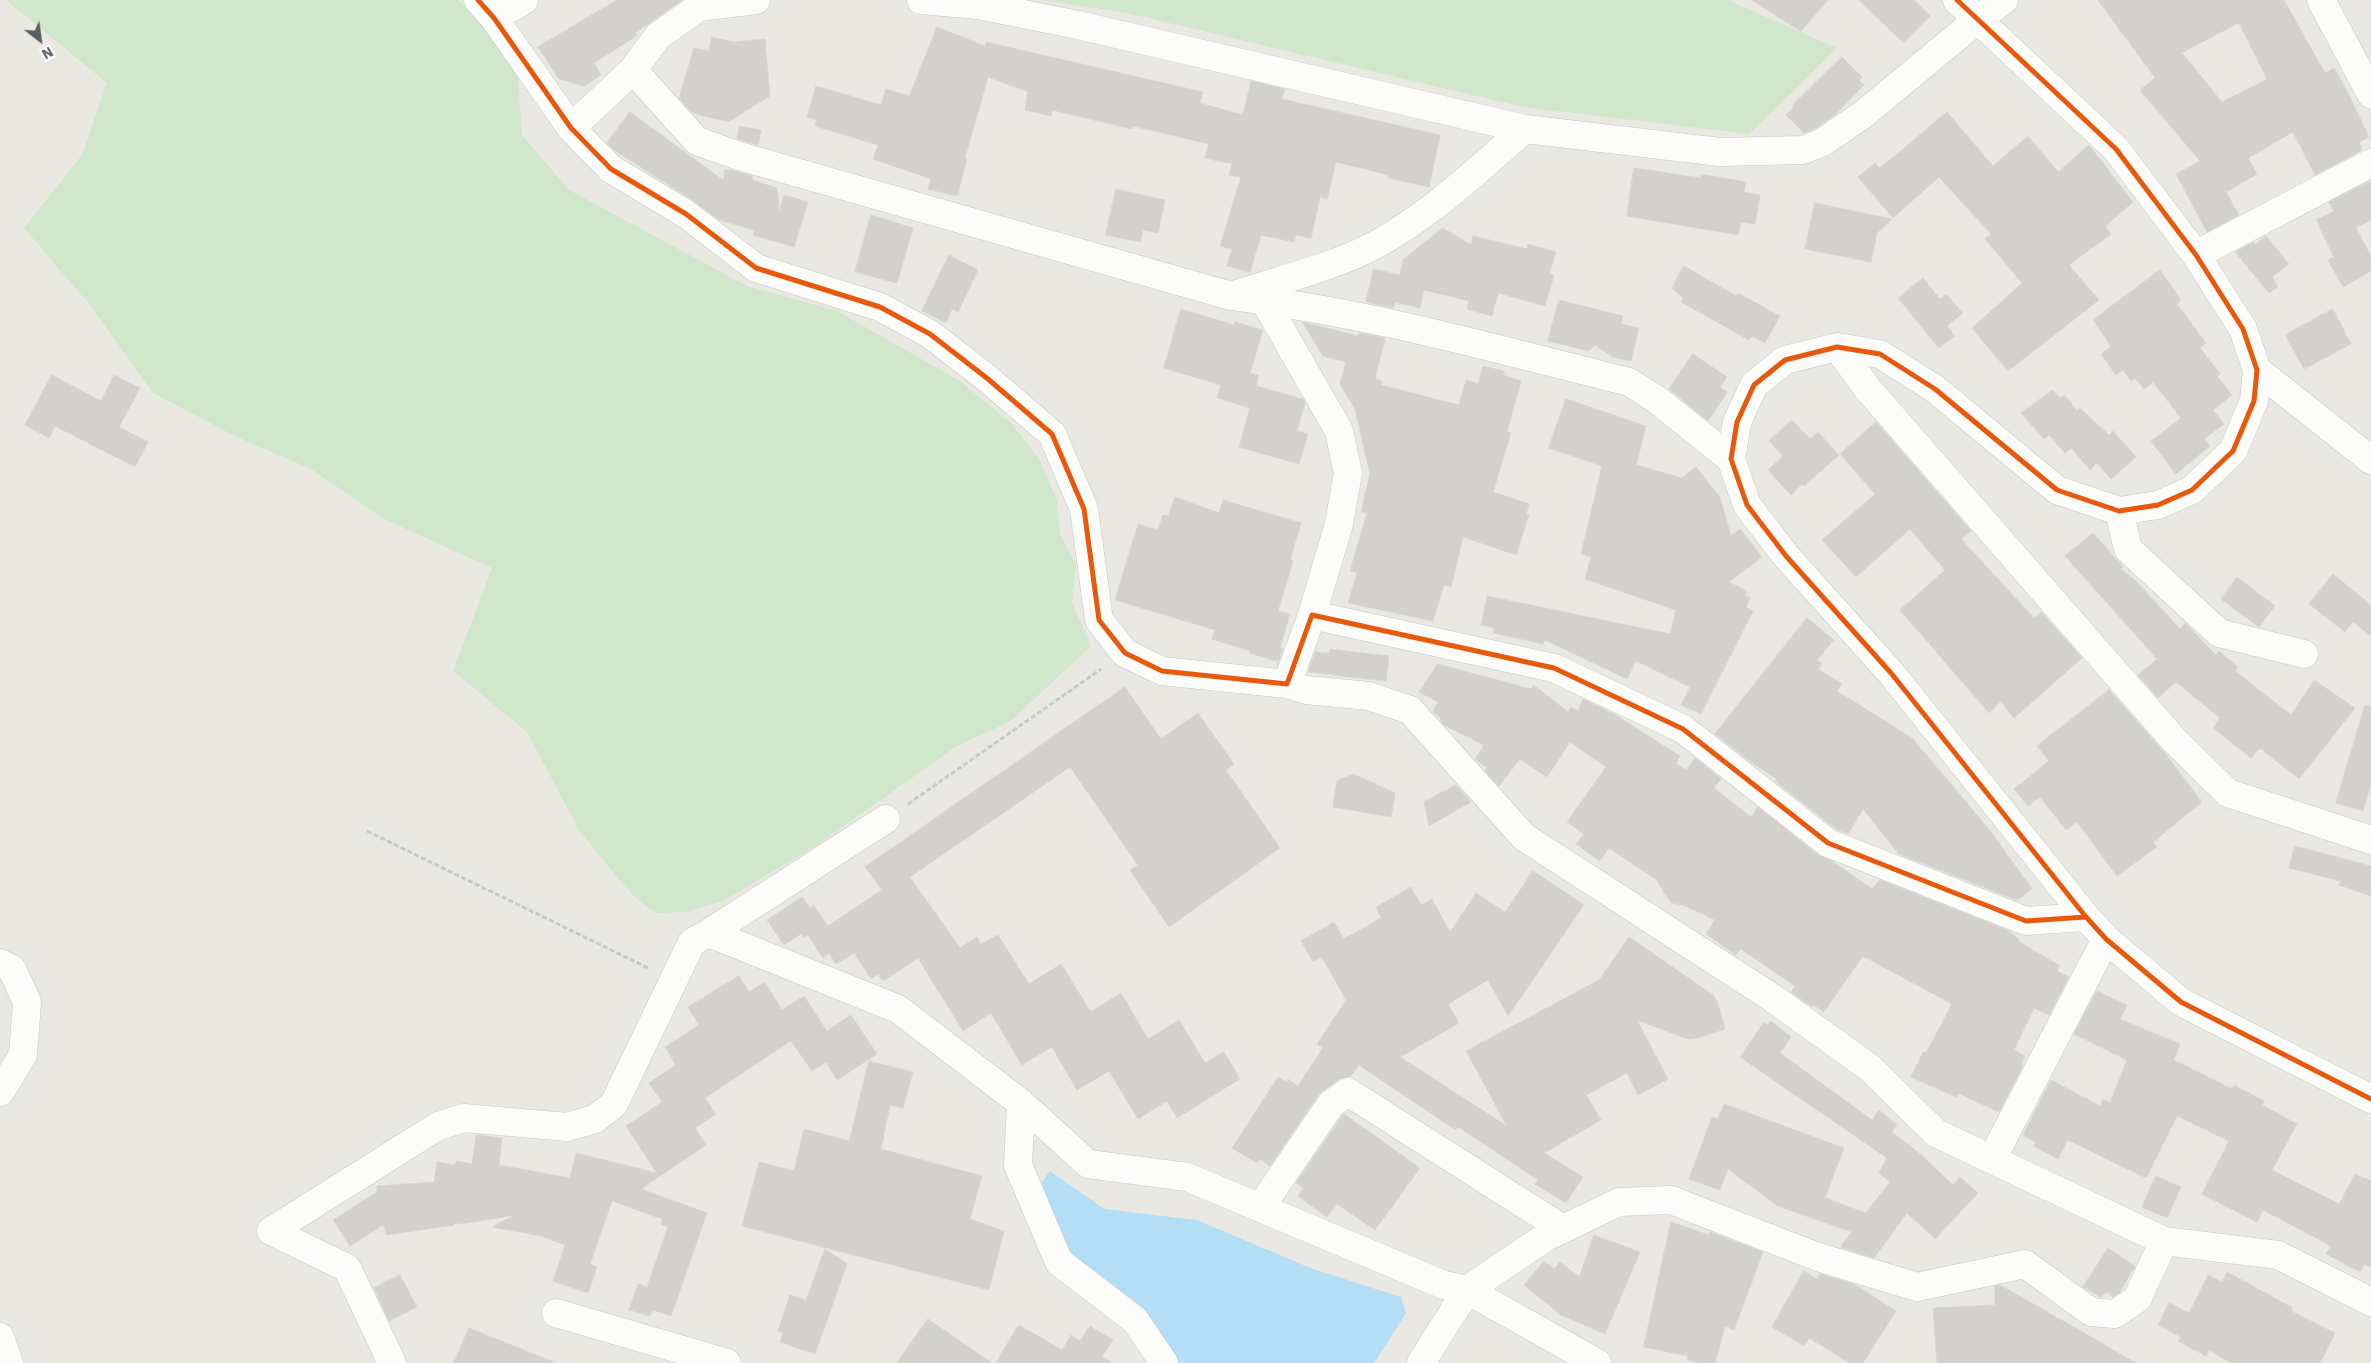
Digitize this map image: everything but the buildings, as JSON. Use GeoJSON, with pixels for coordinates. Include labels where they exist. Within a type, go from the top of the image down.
{"type":"FeatureCollection","features":[{"type":"Feature","properties":{"kind":"street"},"geometry":{"type":"LineString","coordinates":[[524,0],[486,9],[571,128],[611,169],[686,214],[756,268],[880,307],[930,334],[988,379],[1052,434],[1084,509],[1099,620],[1124,653],[1162,671],[1287,684],[1306,690],[1369,696],[1410,710],[1524,837],[1771,997],[1870,1068],[1936,1133],[2164,1240],[2278,1255],[2371,1302]]}},
{"type":"Feature","properties":{"kind":"street"},"geometry":{"type":"LineString","coordinates":[[571,128],[632,70],[658,36],[699,8],[756,0]]}},
{"type":"Feature","properties":{"kind":"street"},"geometry":{"type":"LineString","coordinates":[[921,0],[978,5],[1078,25],[1525,129],[1720,152],[1802,150],[1823,142],[1865,113],[1977,20],[2004,0]]}},
{"type":"Feature","properties":{"kind":"street"},"geometry":{"type":"LineString","coordinates":[[1957,0],[2116,149],[2196,255],[2243,330],[2257,370],[2254,400],[2233,452],[2192,490],[2158,505],[2119,511],[2057,490],[1935,389],[1880,354],[1837,346],[1785,360],[1754,386],[1737,422],[1731,459],[1748,505],[1786,556],[1891,673],[2106,939],[2181,1002],[2371,1099]]}},
{"type":"Feature","properties":{"kind":"street"},"geometry":{"type":"LineString","coordinates":[[2321,0],[2371,94]]}},
{"type":"Feature","properties":{"kind":"street"},"geometry":{"type":"LineString","coordinates":[[632,70],[697,141],[739,156],[870,195],[1231,296],[1264,300],[1428,331],[1629,382],[1656,399],[1731,459]]}},
{"type":"Feature","properties":{"kind":"street"},"geometry":{"type":"LineString","coordinates":[[1231,296],[1331,264],[1376,244],[1433,208],[1525,129]]}},
{"type":"Feature","properties":{"kind":"street"},"geometry":{"type":"LineString","coordinates":[[2196,255],[2371,163]]}},
{"type":"Feature","properties":{"kind":"street"},"geometry":{"type":"LineString","coordinates":[[1264,300],[1339,431],[1348,473],[1338,524],[1312,615],[1287,684]]}},
{"type":"Feature","properties":{"kind":"street"},"geometry":{"type":"LineString","coordinates":[[1837,346],[1867,388],[2174,740],[2228,793],[2371,840]]}},
{"type":"Feature","properties":{"kind":"street"},"geometry":{"type":"LineString","coordinates":[[2257,370],[2371,460]]}},
{"type":"Feature","properties":{"kind":"street"},"geometry":{"type":"LineString","coordinates":[[2119,511],[2128,549],[2219,633],[2304,654]]}},
{"type":"Feature","properties":{"kind":"street"},"geometry":{"type":"LineString","coordinates":[[1312,615],[1554,668],[1683,730],[1828,843],[2026,921],[2086,916]]}},
{"type":"Feature","properties":{"kind":"street"},"geometry":{"type":"LineString","coordinates":[[392,1363],[347,1268],[272,1232],[296,1214],[438,1126],[464,1118],[567,1127],[595,1119],[614,1104],[692,942],[709,933],[886,819]]}},
{"type":"Feature","properties":{"kind":"street"},"geometry":{"type":"LineString","coordinates":[[709,933],[898,1009],[1021,1103],[1088,1164],[1187,1177],[1444,1285],[1467,1290],[1596,1363]]}},
{"type":"Feature","properties":{"kind":"street"},"geometry":{"type":"LineString","coordinates":[[1992,1159],[2106,939]]}},
{"type":"Feature","properties":{"kind":"street"},"geometry":{"type":"LineString","coordinates":[[0,963],[12,969],[27,1002],[23,1055],[0,1092]]}},
{"type":"Feature","properties":{"kind":"street"},"geometry":{"type":"LineString","coordinates":[[1260,1208],[1331,1104],[1348,1092],[1563,1229]]}},
{"type":"Feature","properties":{"kind":"street"},"geometry":{"type":"LineString","coordinates":[[1021,1103],[1018,1165],[1059,1262],[1135,1320],[1164,1363]]}},
{"type":"Feature","properties":{"kind":"street"},"geometry":{"type":"LineString","coordinates":[[1422,1363],[1467,1290],[1546,1237],[1619,1202],[1671,1200],[1818,1257],[1917,1287],[2024,1264],[2091,1312],[2114,1314],[2137,1299],[2164,1240]]}},
{"type":"Feature","properties":{"kind":"street"},"geometry":{"type":"LineString","coordinates":[[556,1313],[727,1363]]}},
{"type":"Feature","properties":{"kind":"street"},"geometry":{"type":"LineString","coordinates":[[0,1337],[10,1363]]}},
{"type":"Feature","properties":{"kind":"path"},"geometry":{"type":"LineString","coordinates":[[886,819],[1124,653]]}},
{"type":"Feature","properties":{"kind":"path"},"geometry":{"type":"LineString","coordinates":[[366,831],[673,980]]}},
{"type":"Feature","properties":{"kind":"green space"},"geometry":{"type":"Polygon","coordinates":[[[6,0],[458,0],[516,49],[522,135],[569,190],[747,286],[837,311],[960,381],[1013,425],[1039,459],[1057,500],[1060,534],[1076,564],[1072,603],[1091,646],[1011,721],[957,746],[814,847],[723,901],[685,912],[655,913],[633,896],[580,832],[527,732],[453,671],[492,568],[384,519],[311,469],[235,436],[153,393],[90,305],[24,228],[82,155],[107,83],[6,0]]]}},
{"type":"Feature","properties":{"kind":"green space"},"geometry":{"type":"Polygon","coordinates":[[[1041,0],[1727,0],[1837,48],[1749,134],[1523,107],[1127,13],[1041,0]]]}},
{"type":"Feature","properties":{"kind":"water"},"geometry":{"type":"Polygon","coordinates":[[[1050,1171],[1104,1209],[1197,1220],[1313,1269],[1401,1297],[1406,1313],[1374,1363],[1175,1363],[1064,1252],[1038,1188],[1050,1171]]]}},
{"type":"Feature","properties":{"kind":"cycle path"},"geometry":{"type":"LineString","coordinates":[[478,0],[494,18],[571,128],[611,169],[686,214],[756,268],[880,307],[930,334],[988,379],[1052,434],[1084,509],[1099,620],[1125,653],[1162,671],[1287,684],[1312,615],[1554,668],[1683,729],[1828,843],[2026,921],[2086,917]]}},
{"type":"Feature","properties":{"kind":"cycle path"},"geometry":{"type":"LineString","coordinates":[[1957,0],[2116,149],[2196,255],[2243,329],[2257,370],[2254,401],[2233,451],[2192,490],[2158,505],[2119,511],[2057,490],[1935,389],[1880,354],[1837,347],[1785,360],[1754,385],[1737,422],[1731,459],[1747,505],[1786,556],[1891,673],[2086,917],[2106,939],[2181,1002],[2371,1099]]}}]}
